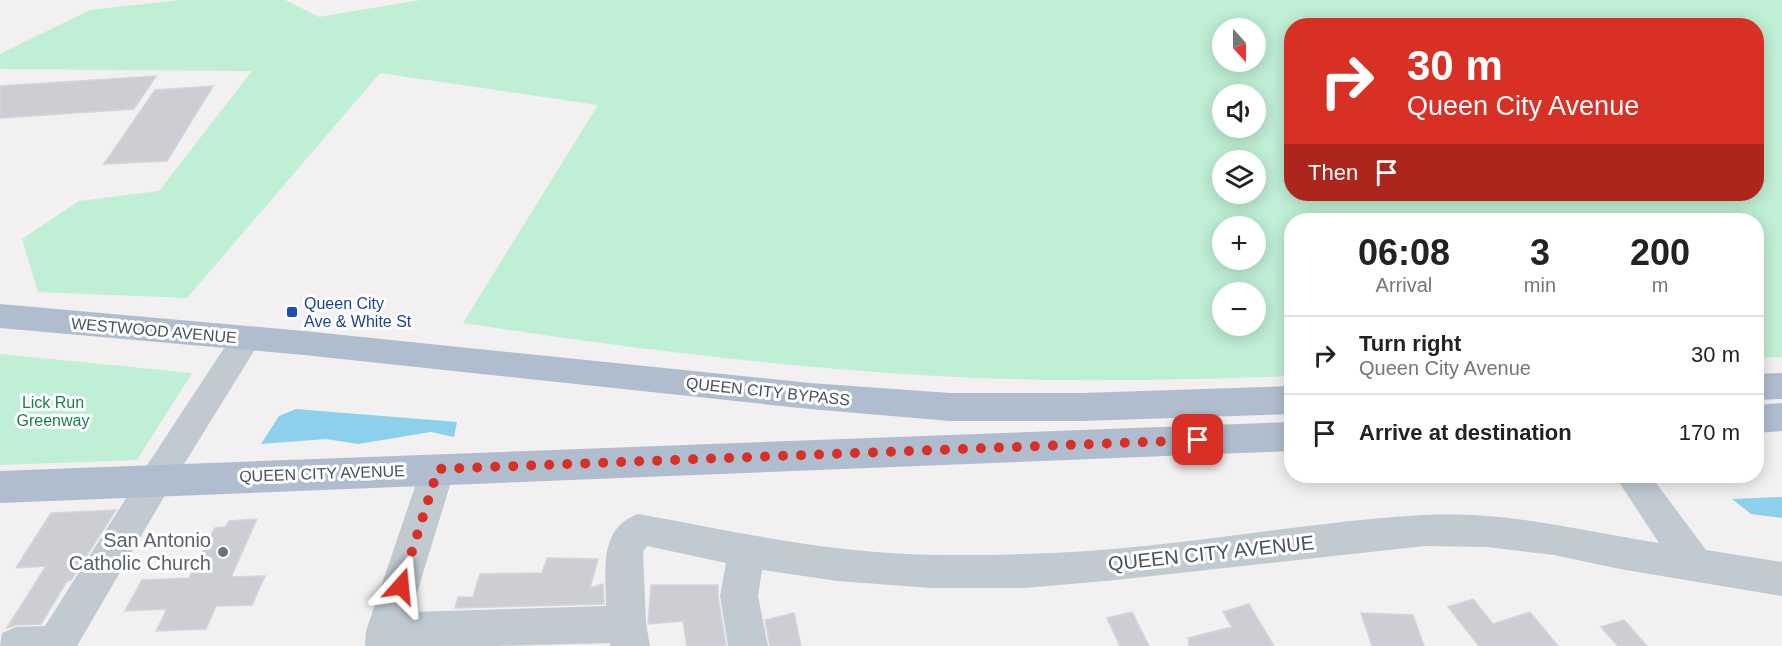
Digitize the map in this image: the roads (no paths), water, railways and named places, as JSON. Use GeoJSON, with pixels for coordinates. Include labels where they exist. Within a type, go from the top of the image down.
{"type":"FeatureCollection","features":[{"type":"Feature","properties":{"kind":"main road","name":"WESTWOOD AVENUE"},"geometry":{"type":"LineString","coordinates":[[0,316],[247,338]]}},
{"type":"Feature","properties":{"kind":"main road","name":"QUEEN CITY BYPASS"},"geometry":{"type":"LineString","coordinates":[[247,338],[810,396],[950,407],[1284,400]]}},
{"type":"Feature","properties":{"kind":"main road"},"geometry":{"type":"LineString","coordinates":[[1764,387],[1782,386]]}},
{"type":"Feature","properties":{"kind":"main road"},"geometry":{"type":"LineString","coordinates":[[1764,418],[1782,417]]}},
{"type":"Feature","properties":{"kind":"main road","name":"QUEEN CITY AVENUE"},"geometry":{"type":"LineString","coordinates":[[0,487],[1284,436]]}},
{"type":"Feature","properties":{"kind":"street","name":"WESTWOOD AVENUE"},"geometry":{"type":"LineString","coordinates":[[56,645],[156,480],[247,338]]}},
{"type":"Feature","properties":{"kind":"street"},"geometry":{"type":"LineString","coordinates":[[438,469],[386,638],[628,635]]}},
{"type":"Feature","properties":{"kind":"street"},"geometry":{"type":"LineString","coordinates":[[1637,483],[1696,566]]}},
{"type":"Feature","properties":{"kind":"street","name":"QUEEN CITY AVENUE"},"geometry":{"type":"LineString","coordinates":[[628,635],[624,549],[638,529],[747,551],[838,565],[931,571],[1025,571],[1116,564],[1425,530],[1487,531],[1554,539],[1696,566],[1782,579]]}},
{"type":"Feature","properties":{"kind":"street"},"geometry":{"type":"LineString","coordinates":[[747,551],[739,596],[748,646]]}},
{"type":"Feature","properties":{"kind":"street"},"geometry":{"type":"LineString","coordinates":[[16,646],[56,645]]}},
{"type":"Feature","properties":{"kind":"water"},"geometry":{"type":"Polygon","coordinates":[[[296,409],[457,422],[454,437],[431,432],[358,444],[326,439],[261,444],[279,416],[296,409]]]}},
{"type":"Feature","properties":{"kind":"water"},"geometry":{"type":"Polygon","coordinates":[[[1782,497],[1782,518],[1751,514],[1732,499],[1782,497]]]}},
{"type":"Feature","properties":{"kind":"place","name":"Queen City Ave & White St"},"geometry":{"type":"Point","coordinates":[292,312]}},
{"type":"Feature","properties":{"kind":"place","name":"San Antonio Catholic Church"},"geometry":{"type":"Point","coordinates":[223,552]}},
{"type":"Feature","properties":{"kind":"park label","name":"Lick Run Greenway"},"geometry":{"type":"Point","coordinates":[53,411]}}]}
